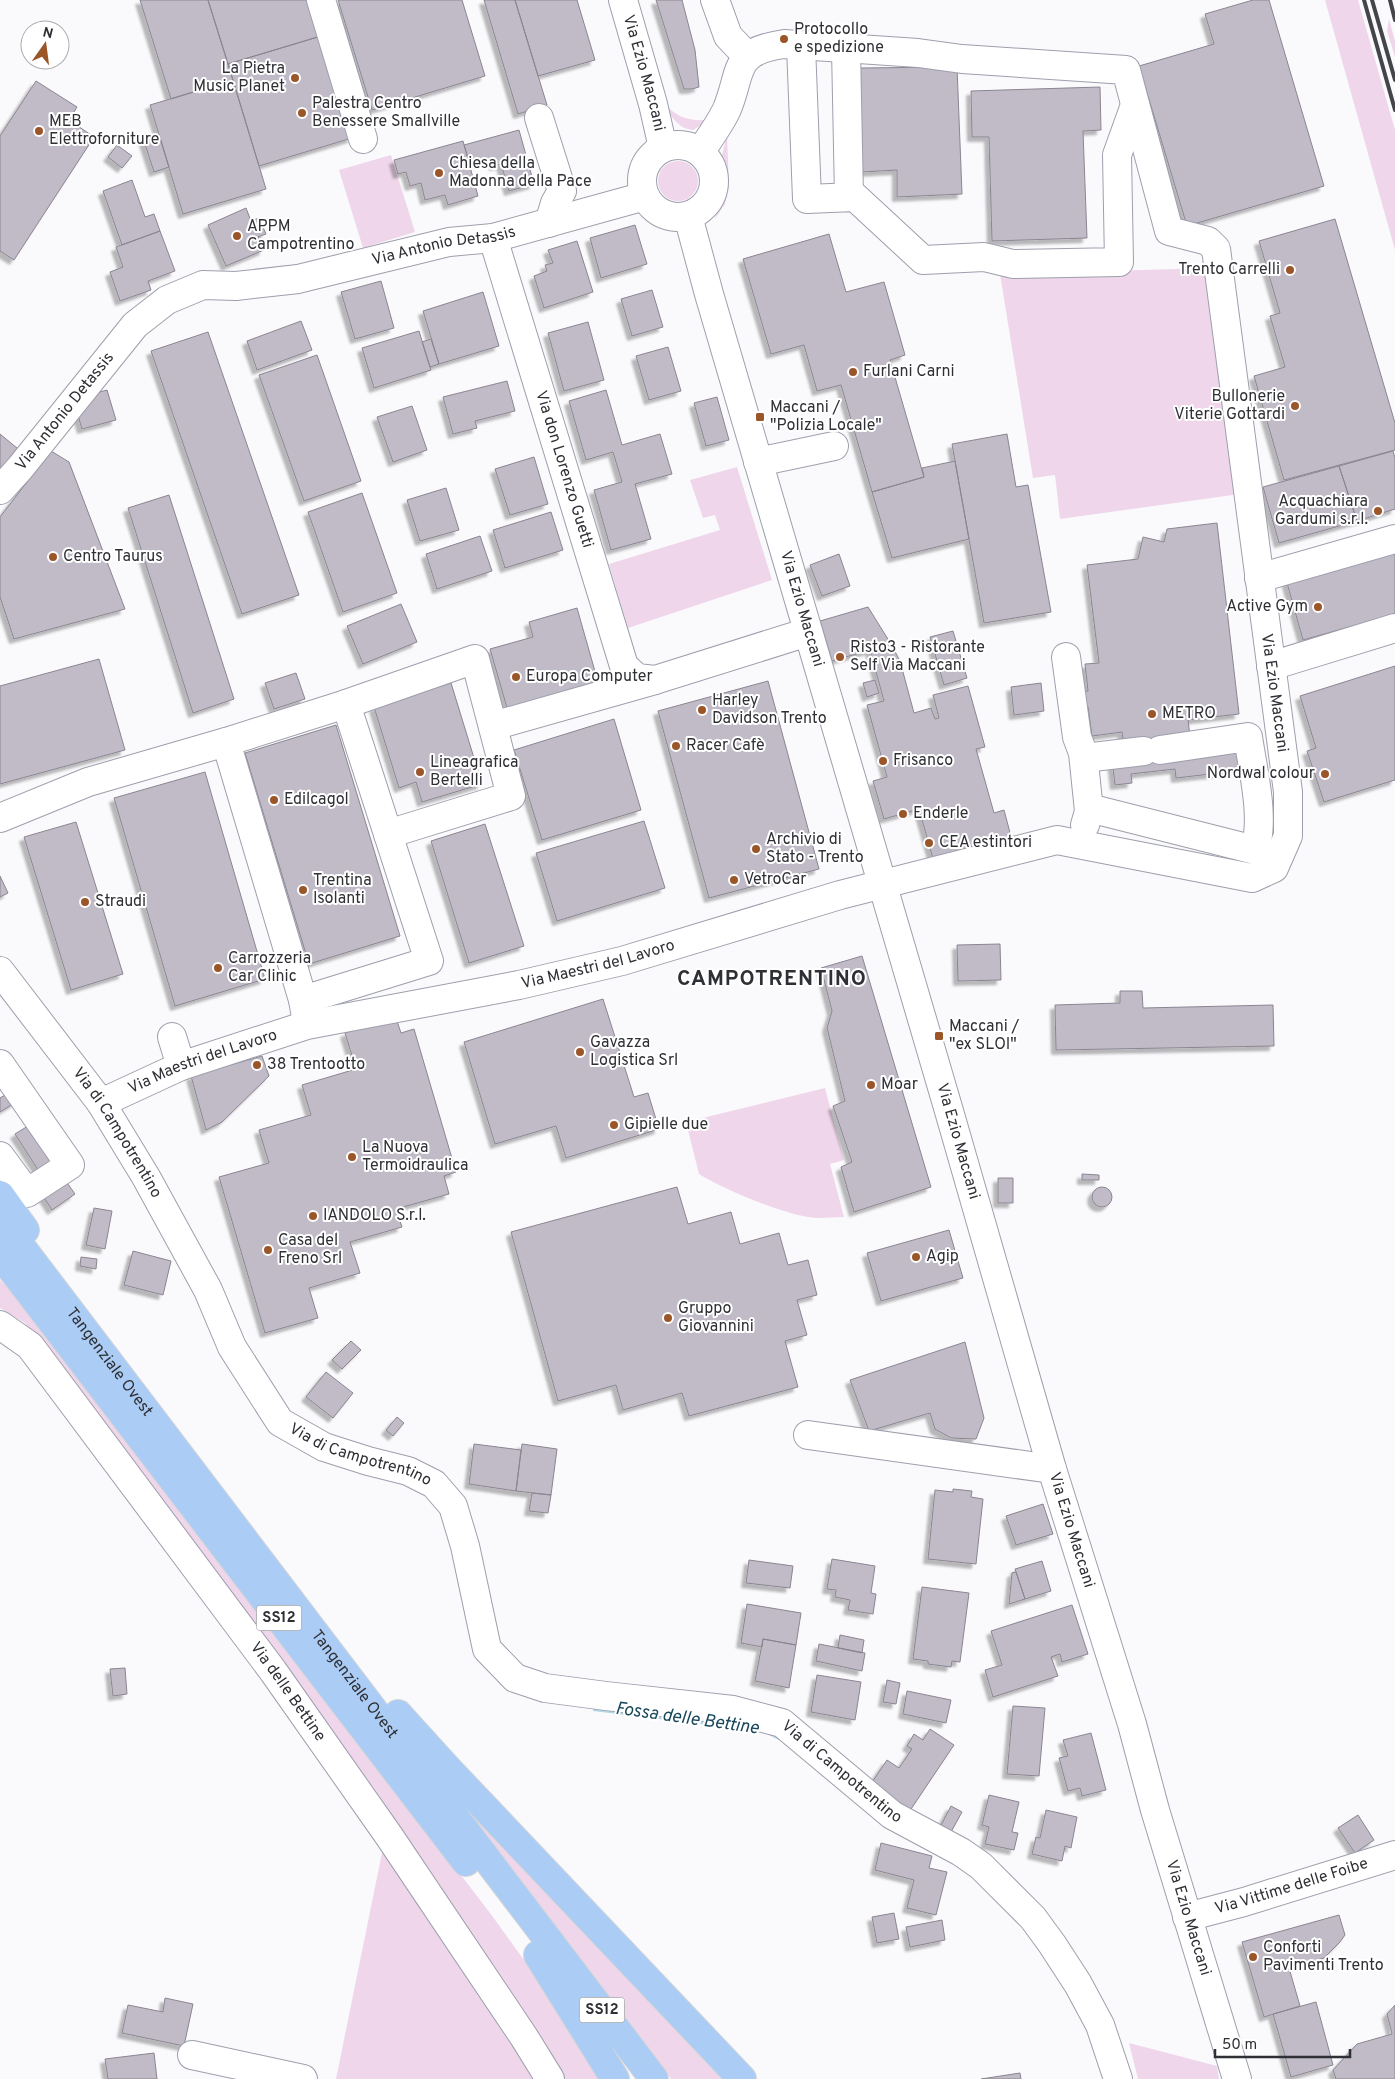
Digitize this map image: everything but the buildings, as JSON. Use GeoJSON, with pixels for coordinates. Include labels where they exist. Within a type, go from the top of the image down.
{"type":"FeatureCollection","features":[{"type":"Feature","properties":{"kind":"highway"},"geometry":{"type":"LineString","coordinates":[[0,1195],[31,1239],[20,1273]]}},
{"type":"Feature","properties":{"kind":"highway","name":"Tangenziale Ovest"},"geometry":{"type":"LineString","coordinates":[[0,1219],[20,1273],[632,2079]]}},
{"type":"Feature","properties":{"kind":"highway","name":"Tangenziale Ovest"},"geometry":{"type":"LineString","coordinates":[[0,1254],[20,1273],[262,1562],[654,2079]]}},
{"type":"Feature","properties":{"kind":"highway"},"geometry":{"type":"LineString","coordinates":[[262,1562],[446,1768],[742,2079]]}},
{"type":"Feature","properties":{"kind":"highway"},"geometry":{"type":"LineString","coordinates":[[538,1955],[615,2079]]}},
{"type":"Feature","properties":{"kind":"street"},"geometry":{"type":"LineString","coordinates":[[321,0],[363,140]]}},
{"type":"Feature","properties":{"kind":"street","name":"Via Ezio Maccani"},"geometry":{"type":"LineString","coordinates":[[623,0],[654,104],[663,148]]}},
{"type":"Feature","properties":{"kind":"street"},"geometry":{"type":"LineString","coordinates":[[715,0],[728,36],[748,57]]}},
{"type":"Feature","properties":{"kind":"street"},"geometry":{"type":"LineString","coordinates":[[645,196],[650,204],[660,213],[673,217],[688,216],[703,207],[714,189],[712,169],[700,152],[726,110],[736,75],[748,57],[762,47],[784,44],[918,53],[972,60],[1126,70],[1135,105],[1117,155],[1119,262],[1013,264],[984,257],[924,260],[855,197],[807,199],[801,46]]}},
{"type":"Feature","properties":{"kind":"street"},"geometry":{"type":"LineString","coordinates":[[846,49],[849,197]]}},
{"type":"Feature","properties":{"kind":"street","name":"Via Ezio Maccani"},"geometry":{"type":"LineString","coordinates":[[889,883],[1057,840],[1252,878],[1274,868],[1288,836],[1288,792],[1216,249],[1208,241],[1169,231],[1135,105]]}},
{"type":"Feature","properties":{"kind":"street"},"geometry":{"type":"LineString","coordinates":[[540,118],[562,191],[555,203],[549,223]]}},
{"type":"Feature","properties":{"kind":"street","name":"Via Ezio Maccani"},"geometry":{"type":"LineString","coordinates":[[645,196],[642,180],[645,166],[652,155],[663,148],[682,145],[700,152]]}},
{"type":"Feature","properties":{"kind":"street","name":"Via Antonio Detassis"},"geometry":{"type":"LineString","coordinates":[[0,490],[20,468],[135,325],[167,300],[203,285],[236,286],[298,278],[318,267],[449,242],[494,238],[645,196]]}},
{"type":"Feature","properties":{"kind":"street","name":"Via Ezio Maccani"},"geometry":{"type":"LineString","coordinates":[[688,216],[808,632],[889,883],[950,1111],[1052,1469],[1132,1724],[1155,1810],[1235,2074]]}},
{"type":"Feature","properties":{"kind":"street","name":"Via don Lorenzo Guetti"},"geometry":{"type":"LineString","coordinates":[[494,238],[618,650],[624,666],[637,678],[655,680]]}},
{"type":"Feature","properties":{"kind":"street"},"geometry":{"type":"LineString","coordinates":[[758,462],[834,446]]}},
{"type":"Feature","properties":{"kind":"street"},"geometry":{"type":"LineString","coordinates":[[1259,578],[1395,538]]}},
{"type":"Feature","properties":{"kind":"street"},"geometry":{"type":"LineString","coordinates":[[1270,666],[1395,628]]}},
{"type":"Feature","properties":{"kind":"street"},"geometry":{"type":"LineString","coordinates":[[493,726],[655,680],[808,632]]}},
{"type":"Feature","properties":{"kind":"street"},"geometry":{"type":"LineString","coordinates":[[1066,657],[1077,737],[1084,758],[1089,808],[1078,844]]}},
{"type":"Feature","properties":{"kind":"street"},"geometry":{"type":"LineString","coordinates":[[0,818],[88,782],[226,742],[346,704],[475,659],[511,796],[388,834]]}},
{"type":"Feature","properties":{"kind":"street"},"geometry":{"type":"LineString","coordinates":[[226,742],[305,1013],[429,961],[346,704]]}},
{"type":"Feature","properties":{"kind":"street"},"geometry":{"type":"LineString","coordinates":[[1084,758],[1152,751],[1248,737],[1259,836],[1254,850],[1089,808]]}},
{"type":"Feature","properties":{"kind":"street","name":"Via Maestri del Lavoro"},"geometry":{"type":"LineString","coordinates":[[101,1103],[181,1066],[305,1013],[519,985],[622,961],[889,883]]}},
{"type":"Feature","properties":{"kind":"street","name":"Via di Campotrentino"},"geometry":{"type":"LineString","coordinates":[[0,971],[101,1103],[146,1177],[208,1290],[232,1348],[280,1422],[324,1447],[408,1471],[434,1484],[453,1506],[465,1546],[487,1649],[515,1678],[545,1688],[733,1710],[782,1723],[892,1815],[960,1852],[981,1866],[1026,1911],[1052,1944],[1078,1984],[1100,2025],[1118,2079]]}},
{"type":"Feature","properties":{"kind":"street"},"geometry":{"type":"LineString","coordinates":[[172,1037],[181,1066]]}},
{"type":"Feature","properties":{"kind":"street"},"geometry":{"type":"LineString","coordinates":[[0,1064],[70,1166],[27,1193],[0,1156]]}},
{"type":"Feature","properties":{"kind":"street","name":"Via delle Bettine"},"geometry":{"type":"LineString","coordinates":[[0,1325],[30,1346],[273,1671],[389,1836],[524,2037],[550,2079]]}},
{"type":"Feature","properties":{"kind":"street"},"geometry":{"type":"LineString","coordinates":[[808,1436],[1052,1469]]}},
{"type":"Feature","properties":{"kind":"street","name":"Via Vittime delle Foibe"},"geometry":{"type":"LineString","coordinates":[[1187,1917],[1244,1902],[1393,1857]]}},
{"type":"Feature","properties":{"kind":"street"},"geometry":{"type":"LineString","coordinates":[[192,2055],[303,2079]]}},
{"type":"Feature","properties":{"kind":"shaded area"},"geometry":{"type":"Polygon","coordinates":[[[1325,0],[1358,0],[1395,130],[1395,250],[1325,0]]]}},
{"type":"Feature","properties":{"kind":"shaded area"},"geometry":{"type":"Polygon","coordinates":[[[1389,19],[1395,41],[1395,57],[1387,31],[1389,19]]]}},
{"type":"Feature","properties":{"kind":"shaded area"},"geometry":{"type":"Polygon","coordinates":[[[668,107],[680,116],[694,120],[704,120],[705,123],[693,130],[684,128],[674,120],[668,107]]]}},
{"type":"Feature","properties":{"kind":"shaded area"},"geometry":{"type":"Polygon","coordinates":[[[727,135],[729,187],[725,204],[715,219],[724,188],[722,155],[727,135]]]}},
{"type":"Feature","properties":{"kind":"shaded area"},"geometry":{"type":"Polygon","coordinates":[[[391,155],[415,232],[363,248],[339,170],[391,155]]]}},
{"type":"Feature","properties":{"kind":"shaded area"},"geometry":{"type":"Polygon","coordinates":[[[678,161],[692,167],[698,181],[692,195],[678,201],[664,195],[658,181],[664,167],[678,161]]]}},
{"type":"Feature","properties":{"kind":"shaded area"},"geometry":{"type":"Polygon","coordinates":[[[1213,268],[1240,494],[1060,519],[1055,475],[1033,478],[1000,274],[1213,268]]]}},
{"type":"Feature","properties":{"kind":"shaded area"},"geometry":{"type":"Polygon","coordinates":[[[737,467],[772,580],[628,628],[609,564],[720,530],[715,515],[703,518],[690,480],[737,467]]]}},
{"type":"Feature","properties":{"kind":"shaded area"},"geometry":{"type":"Polygon","coordinates":[[[825,1088],[844,1160],[830,1164],[844,1217],[812,1218],[782,1210],[737,1193],[699,1174],[686,1122],[825,1088]]]}},
{"type":"Feature","properties":{"kind":"shaded area"},"geometry":{"type":"Polygon","coordinates":[[[0,1280],[24,1303],[493,1917],[562,2013],[603,2079],[562,2079],[236,1603],[25,1323],[0,1308],[0,1280]]]}},
{"type":"Feature","properties":{"kind":"shaded area"},"geometry":{"type":"Polygon","coordinates":[[[421,1752],[726,2079],[671,2079],[421,1752]]]}},
{"type":"Feature","properties":{"kind":"shaded area"},"geometry":{"type":"Polygon","coordinates":[[[384,1843],[542,2079],[336,2079],[384,1843]]]}},
{"type":"Feature","properties":{"kind":"shaded area"},"geometry":{"type":"Polygon","coordinates":[[[1129,2043],[1217,2066],[1219,2079],[1138,2079],[1129,2043]]]}},
{"type":"Feature","properties":{"kind":"water","name":"Fossa delle Bettine"},"geometry":{"type":"Polygon","coordinates":[[[594,1702],[747,1720],[782,1732],[779,1740],[767,1734],[750,1730],[593,1711],[594,1702]]]}},
{"type":"Feature","properties":{"kind":"railway"},"geometry":{"type":"LineString","coordinates":[[1364,0],[1395,110]]}},
{"type":"Feature","properties":{"kind":"railway"},"geometry":{"type":"LineString","coordinates":[[1372,0],[1395,80]]}},
{"type":"Feature","properties":{"kind":"railway"},"geometry":{"type":"LineString","coordinates":[[1390,0],[1395,20]]}},
{"type":"Feature","properties":{"kind":"place","name":"Protocollo e spedizione"},"geometry":{"type":"Point","coordinates":[784,39]}},
{"type":"Feature","properties":{"kind":"place","name":"La Pietra Music Planet"},"geometry":{"type":"Point","coordinates":[295,78]}},
{"type":"Feature","properties":{"kind":"place","name":"Palestra Centro Benessere Smallville"},"geometry":{"type":"Point","coordinates":[302,113]}},
{"type":"Feature","properties":{"kind":"place","name":"MEB Elettroforniture"},"geometry":{"type":"Point","coordinates":[39,131]}},
{"type":"Feature","properties":{"kind":"place","name":"Chiesa della Madonna della Pace"},"geometry":{"type":"Point","coordinates":[439,173]}},
{"type":"Feature","properties":{"kind":"place","name":"APPM Campotrentino"},"geometry":{"type":"Point","coordinates":[237,236]}},
{"type":"Feature","properties":{"kind":"place","name":"Trento Carrelli"},"geometry":{"type":"Point","coordinates":[1290,270]}},
{"type":"Feature","properties":{"kind":"place","name":"Furlani Carni"},"geometry":{"type":"Point","coordinates":[853,372]}},
{"type":"Feature","properties":{"kind":"place","name":"Bullonerie Viterie Gottardi"},"geometry":{"type":"Point","coordinates":[1295,406]}},
{"type":"Feature","properties":{"kind":"place","name":"Maccani / \"Polizia Locale\""},"geometry":{"type":"Point","coordinates":[760,417]}},
{"type":"Feature","properties":{"kind":"place","name":"Acquachiara Gardumi s.r.l."},"geometry":{"type":"Point","coordinates":[1378,511]}},
{"type":"Feature","properties":{"kind":"place","name":"Centro Taurus"},"geometry":{"type":"Point","coordinates":[53,557]}},
{"type":"Feature","properties":{"kind":"place","name":"Active Gym"},"geometry":{"type":"Point","coordinates":[1318,607]}},
{"type":"Feature","properties":{"kind":"place","name":"Risto3 - Ristorante Self Via Maccani"},"geometry":{"type":"Point","coordinates":[840,657]}},
{"type":"Feature","properties":{"kind":"place","name":"Europa Computer"},"geometry":{"type":"Point","coordinates":[516,677]}},
{"type":"Feature","properties":{"kind":"place","name":"Harley Davidson Trento"},"geometry":{"type":"Point","coordinates":[702,710]}},
{"type":"Feature","properties":{"kind":"place","name":"METRO"},"geometry":{"type":"Point","coordinates":[1152,714]}},
{"type":"Feature","properties":{"kind":"place","name":"Racer Cafè"},"geometry":{"type":"Point","coordinates":[676,746]}},
{"type":"Feature","properties":{"kind":"place","name":"Frisanco"},"geometry":{"type":"Point","coordinates":[883,761]}},
{"type":"Feature","properties":{"kind":"place","name":"Lineagrafica Bertelli"},"geometry":{"type":"Point","coordinates":[420,772]}},
{"type":"Feature","properties":{"kind":"place","name":"Nordwal colour"},"geometry":{"type":"Point","coordinates":[1325,774]}},
{"type":"Feature","properties":{"kind":"place","name":"Edilcagol"},"geometry":{"type":"Point","coordinates":[274,800]}},
{"type":"Feature","properties":{"kind":"place","name":"Enderle"},"geometry":{"type":"Point","coordinates":[903,814]}},
{"type":"Feature","properties":{"kind":"place","name":"CEA estintori"},"geometry":{"type":"Point","coordinates":[929,843]}},
{"type":"Feature","properties":{"kind":"place","name":"Archivio di Stato - Trento"},"geometry":{"type":"Point","coordinates":[756,849]}},
{"type":"Feature","properties":{"kind":"place","name":"VetroCar"},"geometry":{"type":"Point","coordinates":[734,880]}},
{"type":"Feature","properties":{"kind":"place","name":"Trentina Isolanti"},"geometry":{"type":"Point","coordinates":[303,890]}},
{"type":"Feature","properties":{"kind":"place","name":"Straudi"},"geometry":{"type":"Point","coordinates":[85,902]}},
{"type":"Feature","properties":{"kind":"place","name":"Carrozzeria Car Clinic"},"geometry":{"type":"Point","coordinates":[218,968]}},
{"type":"Feature","properties":{"kind":"place","name":"Maccani / \"ex SLOI\""},"geometry":{"type":"Point","coordinates":[939,1036]}},
{"type":"Feature","properties":{"kind":"place","name":"Gavazza Logistica Srl"},"geometry":{"type":"Point","coordinates":[580,1052]}},
{"type":"Feature","properties":{"kind":"place","name":"38 Trentootto"},"geometry":{"type":"Point","coordinates":[257,1065]}},
{"type":"Feature","properties":{"kind":"place","name":"Moar"},"geometry":{"type":"Point","coordinates":[871,1085]}},
{"type":"Feature","properties":{"kind":"place","name":"Gipielle due"},"geometry":{"type":"Point","coordinates":[614,1125]}},
{"type":"Feature","properties":{"kind":"place","name":"La Nuova Termoidraulica"},"geometry":{"type":"Point","coordinates":[352,1157]}},
{"type":"Feature","properties":{"kind":"place","name":"IANDOLO S.r.l."},"geometry":{"type":"Point","coordinates":[313,1216]}},
{"type":"Feature","properties":{"kind":"place","name":"Casa del Freno Srl"},"geometry":{"type":"Point","coordinates":[268,1250]}},
{"type":"Feature","properties":{"kind":"place","name":"Agip"},"geometry":{"type":"Point","coordinates":[916,1257]}},
{"type":"Feature","properties":{"kind":"place","name":"Gruppo Giovannini"},"geometry":{"type":"Point","coordinates":[668,1318]}},
{"type":"Feature","properties":{"kind":"place","name":"Conforti Pavimenti Trento"},"geometry":{"type":"Point","coordinates":[1253,1957]}},
{"type":"Feature","properties":{"kind":"district","name":"CAMPOTRENTINO"},"geometry":{"type":"Point","coordinates":[772,979]}}]}
